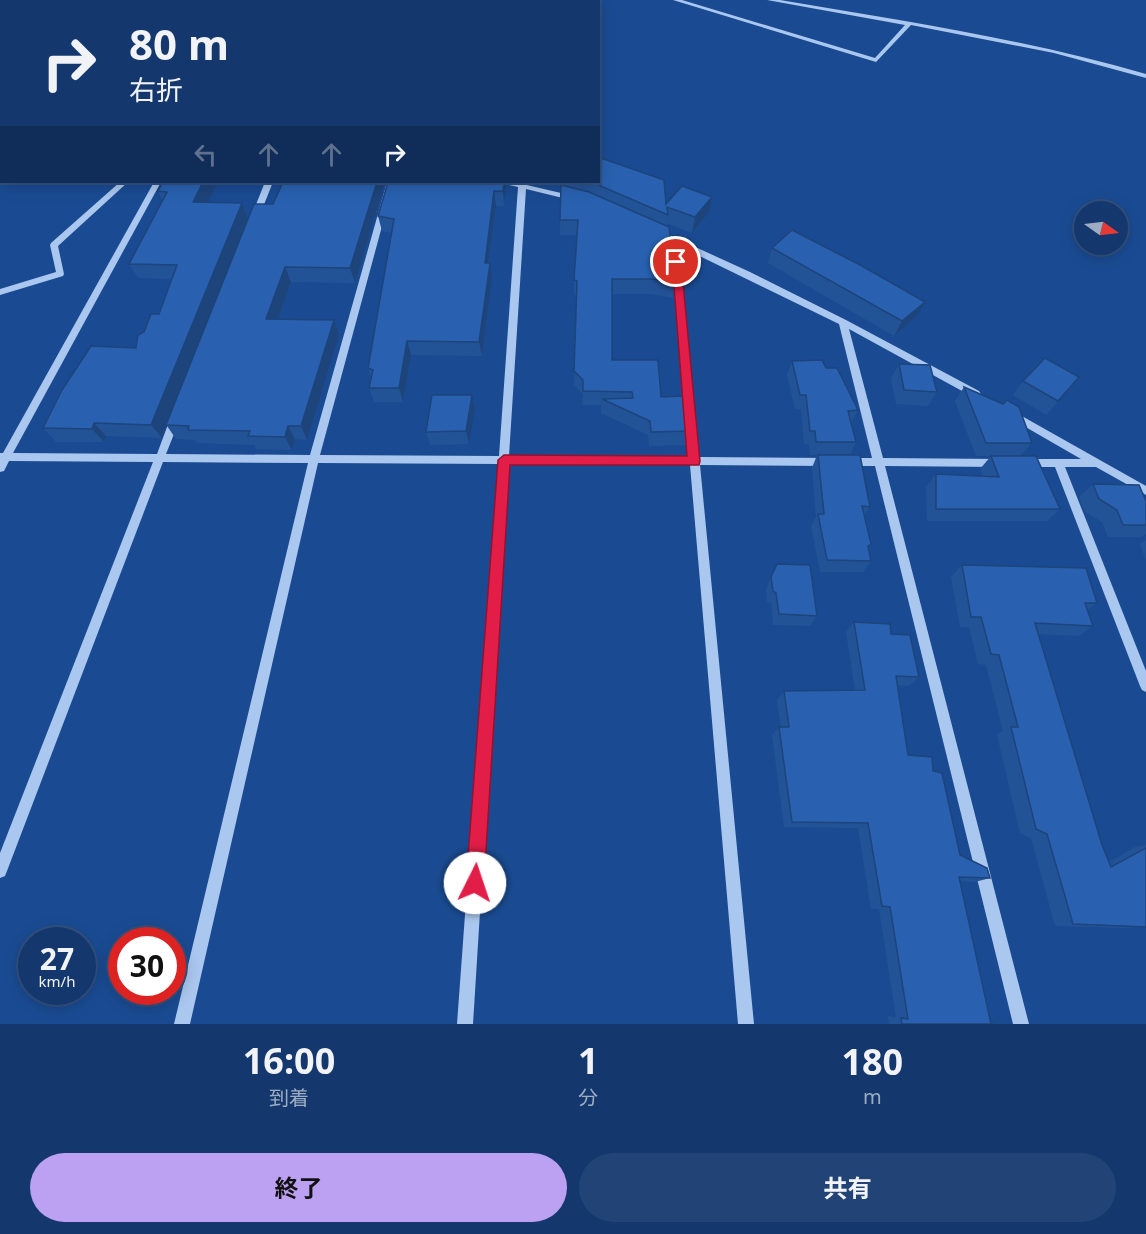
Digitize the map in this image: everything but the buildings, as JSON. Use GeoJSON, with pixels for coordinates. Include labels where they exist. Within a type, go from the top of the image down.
{"type":"FeatureCollection","features":[{"type":"Feature","properties":{"kind":"street"},"geometry":{"type":"LineString","coordinates":[[676,0],[876,60],[908,25]]}},
{"type":"Feature","properties":{"kind":"street"},"geometry":{"type":"LineString","coordinates":[[771,0],[1028,44],[1104,62],[1146,76]]}},
{"type":"Feature","properties":{"kind":"street"},"geometry":{"type":"LineString","coordinates":[[0,292],[60,274],[54,245],[123,183]]}},
{"type":"Feature","properties":{"kind":"street"},"geometry":{"type":"LineString","coordinates":[[0,468],[3,457],[156,183]]}},
{"type":"Feature","properties":{"kind":"street"},"geometry":{"type":"LineString","coordinates":[[252,226],[269,183]]}},
{"type":"Feature","properties":{"kind":"street"},"geometry":{"type":"LineString","coordinates":[[182,1024],[314,459],[390,183]]}},
{"type":"Feature","properties":{"kind":"street"},"geometry":{"type":"LineString","coordinates":[[511,183],[582,201]]}},
{"type":"Feature","properties":{"kind":"street"},"geometry":{"type":"LineString","coordinates":[[465,1024],[522,186]]}},
{"type":"Feature","properties":{"kind":"street"},"geometry":{"type":"LineString","coordinates":[[746,1024],[694,461],[668,238],[843,322],[987,400]]}},
{"type":"Feature","properties":{"kind":"street"},"geometry":{"type":"LineString","coordinates":[[843,322],[1021,1024]]}},
{"type":"Feature","properties":{"kind":"street"},"geometry":{"type":"LineString","coordinates":[[0,871],[181,403]]}},
{"type":"Feature","properties":{"kind":"street"},"geometry":{"type":"LineString","coordinates":[[1007,412],[1146,491]]}},
{"type":"Feature","properties":{"kind":"street"},"geometry":{"type":"LineString","coordinates":[[3,457],[1099,463]]}},
{"type":"Feature","properties":{"kind":"street"},"geometry":{"type":"LineString","coordinates":[[1058,463],[1146,686]]}},
{"type":"Feature","properties":{"kind":"route"},"geometry":{"type":"LineString","coordinates":[[475,883],[504,460],[694,461],[676,262]]}}]}
